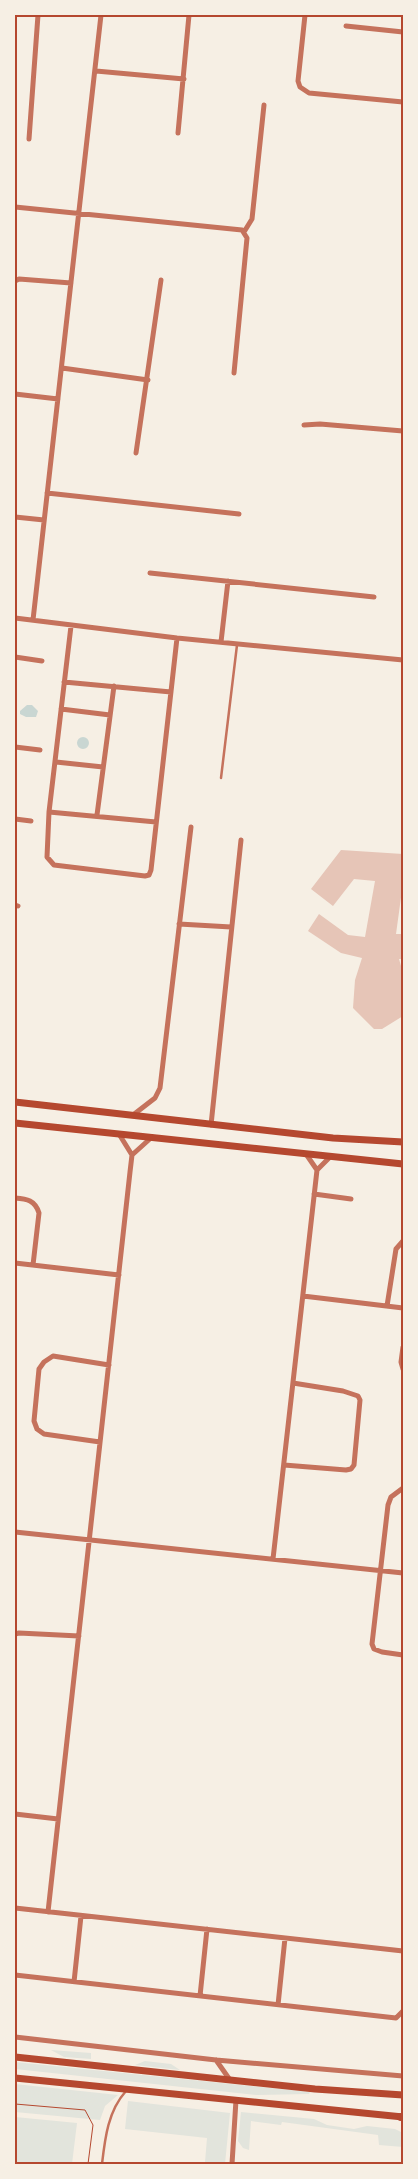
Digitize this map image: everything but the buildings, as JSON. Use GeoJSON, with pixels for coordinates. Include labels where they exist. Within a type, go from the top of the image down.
{"type":"FeatureCollection","features":[{"type":"Feature","properties":{"kind":"main road"},"geometry":{"type":"LineString","coordinates":[[15,1102],[333,1138],[403,1142]]}},
{"type":"Feature","properties":{"kind":"main road"},"geometry":{"type":"LineString","coordinates":[[15,1122],[403,1164]]}},
{"type":"Feature","properties":{"kind":"main road"},"geometry":{"type":"LineString","coordinates":[[15,2056],[230,2080],[403,2095]]}},
{"type":"Feature","properties":{"kind":"main road"},"geometry":{"type":"LineString","coordinates":[[15,2078],[403,2118]]}},
{"type":"Feature","properties":{"kind":"street"},"geometry":{"type":"LineString","coordinates":[[29,138],[38,15]]}},
{"type":"Feature","properties":{"kind":"street"},"geometry":{"type":"LineString","coordinates":[[33,620],[101,15]]}},
{"type":"Feature","properties":{"kind":"street"},"geometry":{"type":"LineString","coordinates":[[178,133],[189,15]]}},
{"type":"Feature","properties":{"kind":"street"},"geometry":{"type":"LineString","coordinates":[[305,15],[298,81],[300,88],[308,93],[403,102]]}},
{"type":"Feature","properties":{"kind":"street"},"geometry":{"type":"LineString","coordinates":[[346,26],[403,32]]}},
{"type":"Feature","properties":{"kind":"street"},"geometry":{"type":"LineString","coordinates":[[96,71],[184,79]]}},
{"type":"Feature","properties":{"kind":"street"},"geometry":{"type":"LineString","coordinates":[[244,232],[252,219],[264,105]]}},
{"type":"Feature","properties":{"kind":"street"},"geometry":{"type":"LineString","coordinates":[[15,207],[238,229],[244,232],[247,238],[234,374]]}},
{"type":"Feature","properties":{"kind":"street"},"geometry":{"type":"LineString","coordinates":[[15,281],[19,279],[71,283]]}},
{"type":"Feature","properties":{"kind":"street"},"geometry":{"type":"LineString","coordinates":[[136,452],[162,280]]}},
{"type":"Feature","properties":{"kind":"street"},"geometry":{"type":"LineString","coordinates":[[62,368],[148,380]]}},
{"type":"Feature","properties":{"kind":"street"},"geometry":{"type":"LineString","coordinates":[[15,394],[58,399]]}},
{"type":"Feature","properties":{"kind":"street"},"geometry":{"type":"LineString","coordinates":[[304,425],[320,424],[403,431]]}},
{"type":"Feature","properties":{"kind":"street"},"geometry":{"type":"LineString","coordinates":[[47,493],[239,514]]}},
{"type":"Feature","properties":{"kind":"street"},"geometry":{"type":"LineString","coordinates":[[15,517],[44,520]]}},
{"type":"Feature","properties":{"kind":"street"},"geometry":{"type":"LineString","coordinates":[[150,573],[374,597]]}},
{"type":"Feature","properties":{"kind":"street"},"geometry":{"type":"LineString","coordinates":[[221,642],[228,581]]}},
{"type":"Feature","properties":{"kind":"street"},"geometry":{"type":"LineString","coordinates":[[15,618],[177,638],[403,660]]}},
{"type":"Feature","properties":{"kind":"street"},"geometry":{"type":"LineString","coordinates":[[71,626],[49,812],[47,857],[49,862],[54,865],[145,876],[149,875],[151,870],[177,638]]}},
{"type":"Feature","properties":{"kind":"street"},"geometry":{"type":"LineString","coordinates":[[15,657],[42,661]]}},
{"type":"Feature","properties":{"kind":"street"},"geometry":{"type":"LineString","coordinates":[[64,682],[171,692]]}},
{"type":"Feature","properties":{"kind":"street"},"geometry":{"type":"LineString","coordinates":[[98,815],[114,686]]}},
{"type":"Feature","properties":{"kind":"street"},"geometry":{"type":"LineString","coordinates":[[61,709],[110,715]]}},
{"type":"Feature","properties":{"kind":"street"},"geometry":{"type":"LineString","coordinates":[[15,747],[40,750]]}},
{"type":"Feature","properties":{"kind":"street"},"geometry":{"type":"LineString","coordinates":[[56,762],[103,767]]}},
{"type":"Feature","properties":{"kind":"street"},"geometry":{"type":"LineString","coordinates":[[49,812],[98,815],[156,822]]}},
{"type":"Feature","properties":{"kind":"street"},"geometry":{"type":"LineString","coordinates":[[15,819],[31,821]]}},
{"type":"Feature","properties":{"kind":"street"},"geometry":{"type":"LineString","coordinates":[[133,1116],[155,1098],[160,1088],[191,827]]}},
{"type":"Feature","properties":{"kind":"street"},"geometry":{"type":"LineString","coordinates":[[211,1125],[240,840]]}},
{"type":"Feature","properties":{"kind":"street"},"geometry":{"type":"LineString","coordinates":[[179,924],[230,927]]}},
{"type":"Feature","properties":{"kind":"street"},"geometry":{"type":"LineString","coordinates":[[48,1912],[132,1155],[119,1134]]}},
{"type":"Feature","properties":{"kind":"street"},"geometry":{"type":"LineString","coordinates":[[132,1155],[152,1137]]}},
{"type":"Feature","properties":{"kind":"street"},"geometry":{"type":"LineString","coordinates":[[273,1559],[316,1170],[306,1154]]}},
{"type":"Feature","properties":{"kind":"street"},"geometry":{"type":"LineString","coordinates":[[316,1170],[330,1157]]}},
{"type":"Feature","properties":{"kind":"street"},"geometry":{"type":"LineString","coordinates":[[314,1194],[351,1199]]}},
{"type":"Feature","properties":{"kind":"street"},"geometry":{"type":"LineString","coordinates":[[15,1198],[29,1200],[37,1205],[39,1212],[33,1265]]}},
{"type":"Feature","properties":{"kind":"street"},"geometry":{"type":"LineString","coordinates":[[388,1306],[396,1249],[403,1240]]}},
{"type":"Feature","properties":{"kind":"street"},"geometry":{"type":"LineString","coordinates":[[15,1263],[119,1275]]}},
{"type":"Feature","properties":{"kind":"street"},"geometry":{"type":"LineString","coordinates":[[302,1296],[403,1308]]}},
{"type":"Feature","properties":{"kind":"street"},"geometry":{"type":"LineString","coordinates":[[403,1347],[401,1362],[403,1369]]}},
{"type":"Feature","properties":{"kind":"street"},"geometry":{"type":"LineString","coordinates":[[100,1442],[44,1434],[37,1429],[34,1421],[39,1368],[53,1356],[109,1365]]}},
{"type":"Feature","properties":{"kind":"street"},"geometry":{"type":"LineString","coordinates":[[284,1465],[346,1470],[351,1469],[354,1465],[360,1400],[358,1396],[343,1391],[293,1383]]}},
{"type":"Feature","properties":{"kind":"street"},"geometry":{"type":"LineString","coordinates":[[403,1488],[395,1492],[388,1505],[372,1644],[374,1649],[382,1652],[403,1655]]}},
{"type":"Feature","properties":{"kind":"street"},"geometry":{"type":"LineString","coordinates":[[15,1532],[403,1573]]}},
{"type":"Feature","properties":{"kind":"street"},"geometry":{"type":"LineString","coordinates":[[15,1634],[79,1636]]}},
{"type":"Feature","properties":{"kind":"street"},"geometry":{"type":"LineString","coordinates":[[15,1814],[58,1819]]}},
{"type":"Feature","properties":{"kind":"street"},"geometry":{"type":"LineString","coordinates":[[15,1908],[403,1951]]}},
{"type":"Feature","properties":{"kind":"street"},"geometry":{"type":"LineString","coordinates":[[74,1982],[81,1916]]}},
{"type":"Feature","properties":{"kind":"street"},"geometry":{"type":"LineString","coordinates":[[200,1996],[207,1929]]}},
{"type":"Feature","properties":{"kind":"street"},"geometry":{"type":"LineString","coordinates":[[278,2005],[285,1938]]}},
{"type":"Feature","properties":{"kind":"street"},"geometry":{"type":"LineString","coordinates":[[15,1975],[396,2018],[403,2012]]}},
{"type":"Feature","properties":{"kind":"street"},"geometry":{"type":"LineString","coordinates":[[15,2037],[216,2060],[403,2076]]}},
{"type":"Feature","properties":{"kind":"street"},"geometry":{"type":"LineString","coordinates":[[216,2060],[230,2080]]}},
{"type":"Feature","properties":{"kind":"street"},"geometry":{"type":"LineString","coordinates":[[232,2164],[236,2100]]}},
{"type":"Feature","properties":{"kind":"lane"},"geometry":{"type":"LineString","coordinates":[[221,778],[237,643]]}},
{"type":"Feature","properties":{"kind":"lane"},"geometry":{"type":"LineString","coordinates":[[102,2164],[105,2134],[118,2099],[127,2090]]}},
{"type":"Feature","properties":{"kind":"path"},"geometry":{"type":"LineString","coordinates":[[15,2104],[85,2110],[93,2125],[88,2164]]}},
{"type":"Feature","properties":{"kind":"shaded area"},"geometry":{"type":"Polygon","coordinates":[[[27,705],[32,705],[38,711],[36,717],[26,717],[20,714],[20,711],[27,705]]]}},
{"type":"Feature","properties":{"kind":"shaded area"},"geometry":{"type":"Polygon","coordinates":[[[81,737],[85,737],[89,743],[85,749],[81,749],[77,745],[77,741],[81,737]]]}},
{"type":"Feature","properties":{"kind":"shaded area"},"geometry":{"type":"Polygon","coordinates":[[[51,2050],[91,2053],[91,2059],[64,2057],[51,2050]]]}},
{"type":"Feature","properties":{"kind":"shaded area"},"geometry":{"type":"Polygon","coordinates":[[[145,2061],[171,2064],[180,2070],[135,2065],[145,2061]]]}},
{"type":"Feature","properties":{"kind":"shaded area"},"geometry":{"type":"Polygon","coordinates":[[[15,2062],[310,2092],[309,2094],[257,2095],[15,2069],[15,2062]]]}},
{"type":"Feature","properties":{"kind":"shaded area"},"geometry":{"type":"Polygon","coordinates":[[[15,2084],[118,2095],[105,2106],[100,2120],[15,2112],[15,2084]]]}},
{"type":"Feature","properties":{"kind":"shaded area"},"geometry":{"type":"Polygon","coordinates":[[[128,2101],[230,2113],[225,2164],[205,2162],[207,2138],[125,2129],[128,2101]]]}},
{"type":"Feature","properties":{"kind":"shaded area"},"geometry":{"type":"Polygon","coordinates":[[[241,2112],[314,2119],[327,2125],[354,2129],[367,2126],[395,2129],[403,2133],[403,2147],[379,2145],[378,2135],[282,2122],[281,2125],[251,2121],[249,2150],[243,2148],[238,2141],[241,2112]]]}},
{"type":"Feature","properties":{"kind":"shaded area"},"geometry":{"type":"Polygon","coordinates":[[[15,2117],[77,2123],[72,2164],[15,2164],[15,2117]]]}}]}
